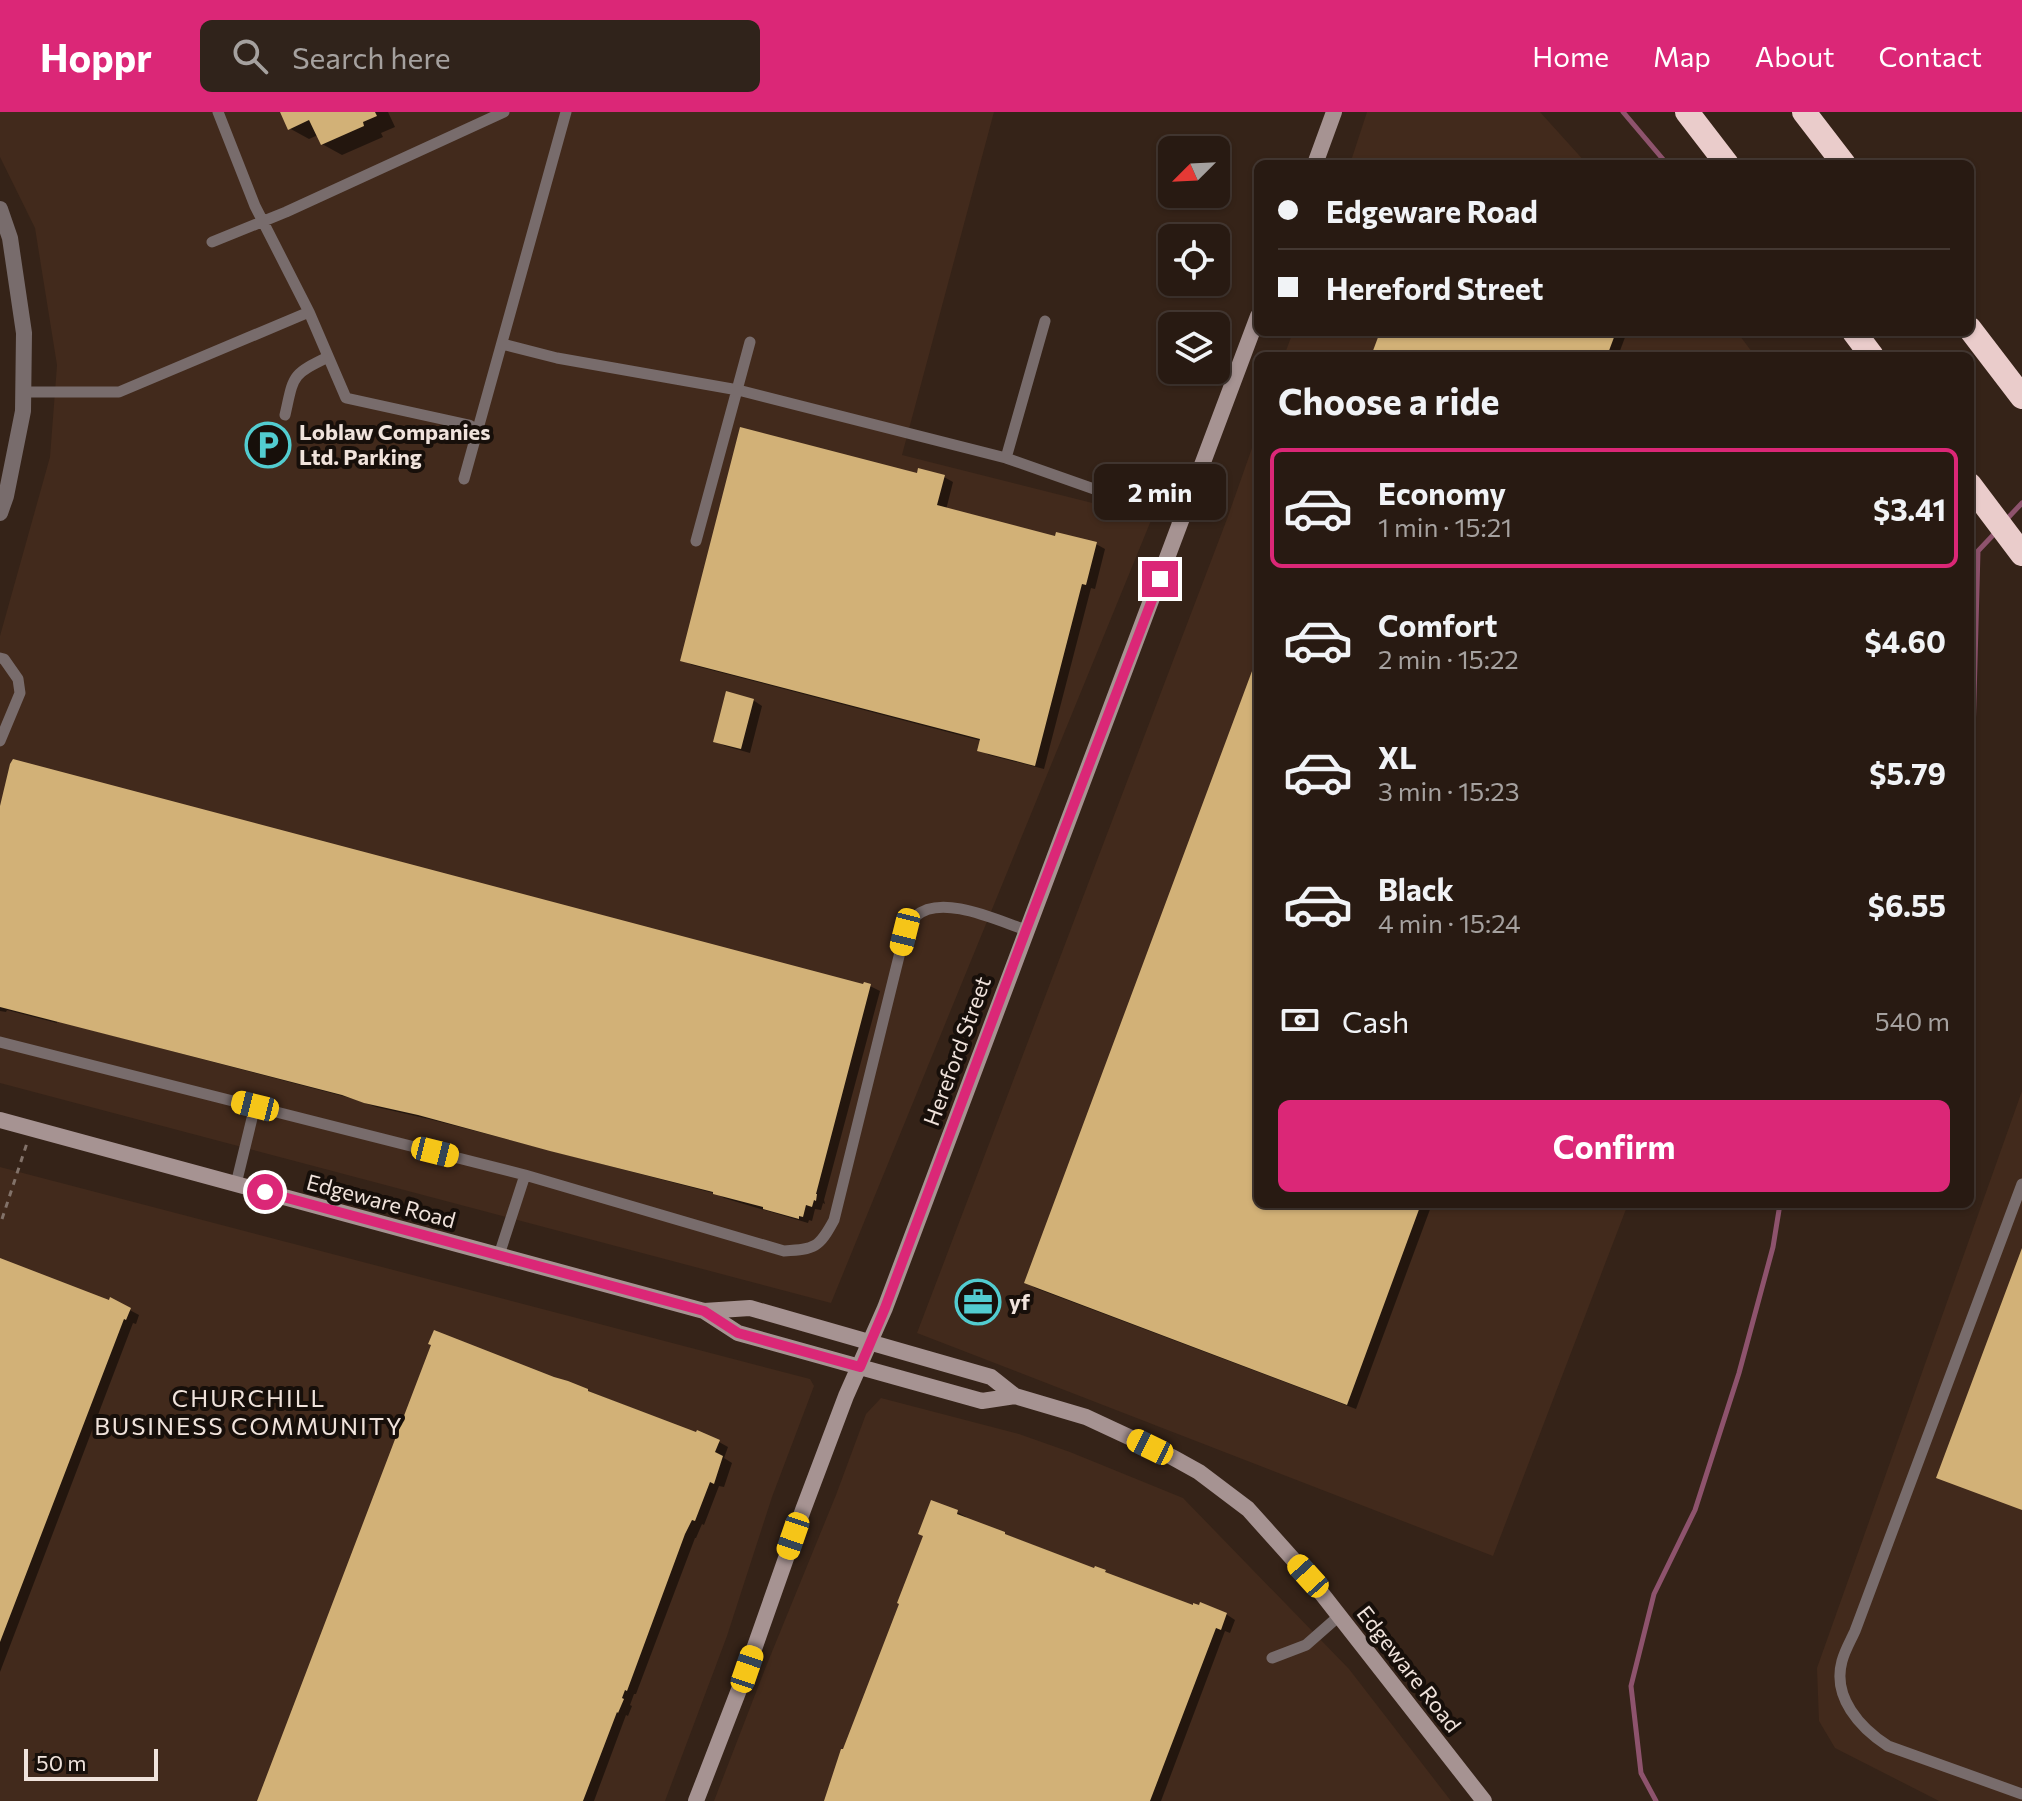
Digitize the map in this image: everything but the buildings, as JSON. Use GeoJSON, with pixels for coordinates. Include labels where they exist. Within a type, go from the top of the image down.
{"type":"FeatureCollection","features":[{"type":"Feature","properties":{"kind":"highway"},"geometry":{"type":"LineString","coordinates":[[1687,112],[1724,160]]}},
{"type":"Feature","properties":{"kind":"highway"},"geometry":{"type":"LineString","coordinates":[[1804,112],[1841,160]]}},
{"type":"Feature","properties":{"kind":"highway"},"geometry":{"type":"LineString","coordinates":[[1974,334],[2022,397]]}},
{"type":"Feature","properties":{"kind":"highway"},"geometry":{"type":"LineString","coordinates":[[1974,490],[2022,554]]}},
{"type":"Feature","properties":{"kind":"street"},"geometry":{"type":"LineString","coordinates":[[1316,160],[1334,112]]}},
{"type":"Feature","properties":{"kind":"street"},"geometry":{"type":"LineString","coordinates":[[0,209],[10,238],[24,333],[23,411],[0,513]]}},
{"type":"Feature","properties":{"kind":"street","name":"Hereford Street"},"geometry":{"type":"LineString","coordinates":[[696,1801],[846,1396],[871,1342],[1254,327]]}},
{"type":"Feature","properties":{"kind":"street","name":"Edgeware Road"},"geometry":{"type":"LineString","coordinates":[[0,1120],[704,1311],[738,1333],[982,1401],[1015,1396]]}},
{"type":"Feature","properties":{"kind":"street","name":"Edgeware Road"},"geometry":{"type":"LineString","coordinates":[[704,1311],[750,1308],[991,1377],[1015,1396],[1086,1417],[1199,1472],[1248,1509],[1308,1576],[1484,1801]]}},
{"type":"Feature","properties":{"kind":"lane"},"geometry":{"type":"LineString","coordinates":[[218,112],[263,222],[309,312],[346,398],[469,425],[478,430]]}},
{"type":"Feature","properties":{"kind":"lane"},"geometry":{"type":"LineString","coordinates":[[212,242],[263,222],[504,112]]}},
{"type":"Feature","properties":{"kind":"lane"},"geometry":{"type":"LineString","coordinates":[[464,479],[566,112]]}},
{"type":"Feature","properties":{"kind":"lane"},"geometry":{"type":"LineString","coordinates":[[23,392],[119,392],[309,312]]}},
{"type":"Feature","properties":{"kind":"lane"},"geometry":{"type":"LineString","coordinates":[[1006,458],[1045,321]]}},
{"type":"Feature","properties":{"kind":"lane"},"geometry":{"type":"LineString","coordinates":[[696,541],[750,342]]}},
{"type":"Feature","properties":{"kind":"lane"},"geometry":{"type":"LineString","coordinates":[[502,344],[557,358],[738,390],[1006,458],[1182,520]]}},
{"type":"Feature","properties":{"kind":"lane"},"geometry":{"type":"LineString","coordinates":[[285,415],[293,379],[304,369],[328,357]]}},
{"type":"Feature","properties":{"kind":"lane"},"geometry":{"type":"LineString","coordinates":[[0,658],[18,679],[20,693],[0,741]]}},
{"type":"Feature","properties":{"kind":"lane"},"geometry":{"type":"LineString","coordinates":[[0,1042],[525,1175],[784,1251],[805,1250],[823,1241],[834,1220],[905,932],[911,923],[917,915],[931,908],[958,908],[1026,930]]}},
{"type":"Feature","properties":{"kind":"lane"},"geometry":{"type":"LineString","coordinates":[[236,1184],[255,1106]]}},
{"type":"Feature","properties":{"kind":"lane"},"geometry":{"type":"LineString","coordinates":[[499,1255],[525,1175]]}},
{"type":"Feature","properties":{"kind":"lane"},"geometry":{"type":"LineString","coordinates":[[2022,1184],[1841,1663],[1841,1691],[1849,1709],[1872,1735],[1888,1746],[2022,1794]]}},
{"type":"Feature","properties":{"kind":"lane"},"geometry":{"type":"LineString","coordinates":[[1272,1658],[1306,1645],[1339,1616]]}},
{"type":"Feature","properties":{"kind":"path"},"geometry":{"type":"LineString","coordinates":[[2,1219],[32,1129]]}},
{"type":"Feature","properties":{"kind":"shaded area"},"geometry":{"type":"Polygon","coordinates":[[[0,112],[994,112],[902,455],[1152,518],[831,1303],[0,1083],[0,636],[50,457],[57,365],[35,228],[0,157],[0,112]]]}},
{"type":"Feature","properties":{"kind":"shaded area"},"geometry":{"type":"Polygon","coordinates":[[[1367,112],[1540,112],[1583,160],[1351,160],[1367,112]]]}},
{"type":"Feature","properties":{"kind":"shaded area"},"geometry":{"type":"Polygon","coordinates":[[[1292,336],[1740,336],[1752,352],[1286,352],[1292,336]]]}},
{"type":"Feature","properties":{"kind":"shaded area"},"geometry":{"type":"Polygon","coordinates":[[[1254,442],[1254,1208],[1626,1208],[1493,1556],[917,1333],[1254,442]]]}},
{"type":"Feature","properties":{"kind":"shaded area"},"geometry":{"type":"Polygon","coordinates":[[[2022,1091],[2022,1801],[1939,1801],[1835,1748],[1819,1721],[1817,1668],[2022,1091]]]}},
{"type":"Feature","properties":{"kind":"shaded area"},"geometry":{"type":"Polygon","coordinates":[[[0,1167],[810,1379],[814,1386],[772,1497],[727,1636],[665,1801],[0,1801],[0,1167]]]}},
{"type":"Feature","properties":{"kind":"shaded area"},"geometry":{"type":"Polygon","coordinates":[[[881,1398],[1019,1434],[1183,1498],[1349,1669],[1451,1801],[714,1801],[866,1414],[881,1398]]]}},
{"type":"Feature","properties":{"kind":"waterway"},"geometry":{"type":"LineString","coordinates":[[1623,112],[1664,160]]}},
{"type":"Feature","properties":{"kind":"waterway"},"geometry":{"type":"LineString","coordinates":[[2005,521],[2022,503]]}},
{"type":"Feature","properties":{"kind":"waterway"},"geometry":{"type":"LineString","coordinates":[[1974,699],[1978,551],[1996,532]]}},
{"type":"Feature","properties":{"kind":"waterway"},"geometry":{"type":"LineString","coordinates":[[1656,1801],[1641,1773],[1631,1686],[1654,1594],[1695,1510],[1739,1373],[1773,1247],[1779,1208]]}},
{"type":"Feature","properties":{"kind":"place","name":"Loblaw Companies Ltd. Parking"},"geometry":{"type":"Point","coordinates":[268,445]}},
{"type":"Feature","properties":{"kind":"place","name":"yf"},"geometry":{"type":"Point","coordinates":[978,1302]}},
{"type":"Feature","properties":{"kind":"district","name":"CHURCHILL BUSINESS COMMUNITY"},"geometry":{"type":"Point","coordinates":[249,1413]}},
{"type":"Feature","properties":{"kind":"route"},"geometry":{"type":"LineString","coordinates":[[265,1192],[704,1311],[738,1333],[860,1367],[1160,579]]}}]}
